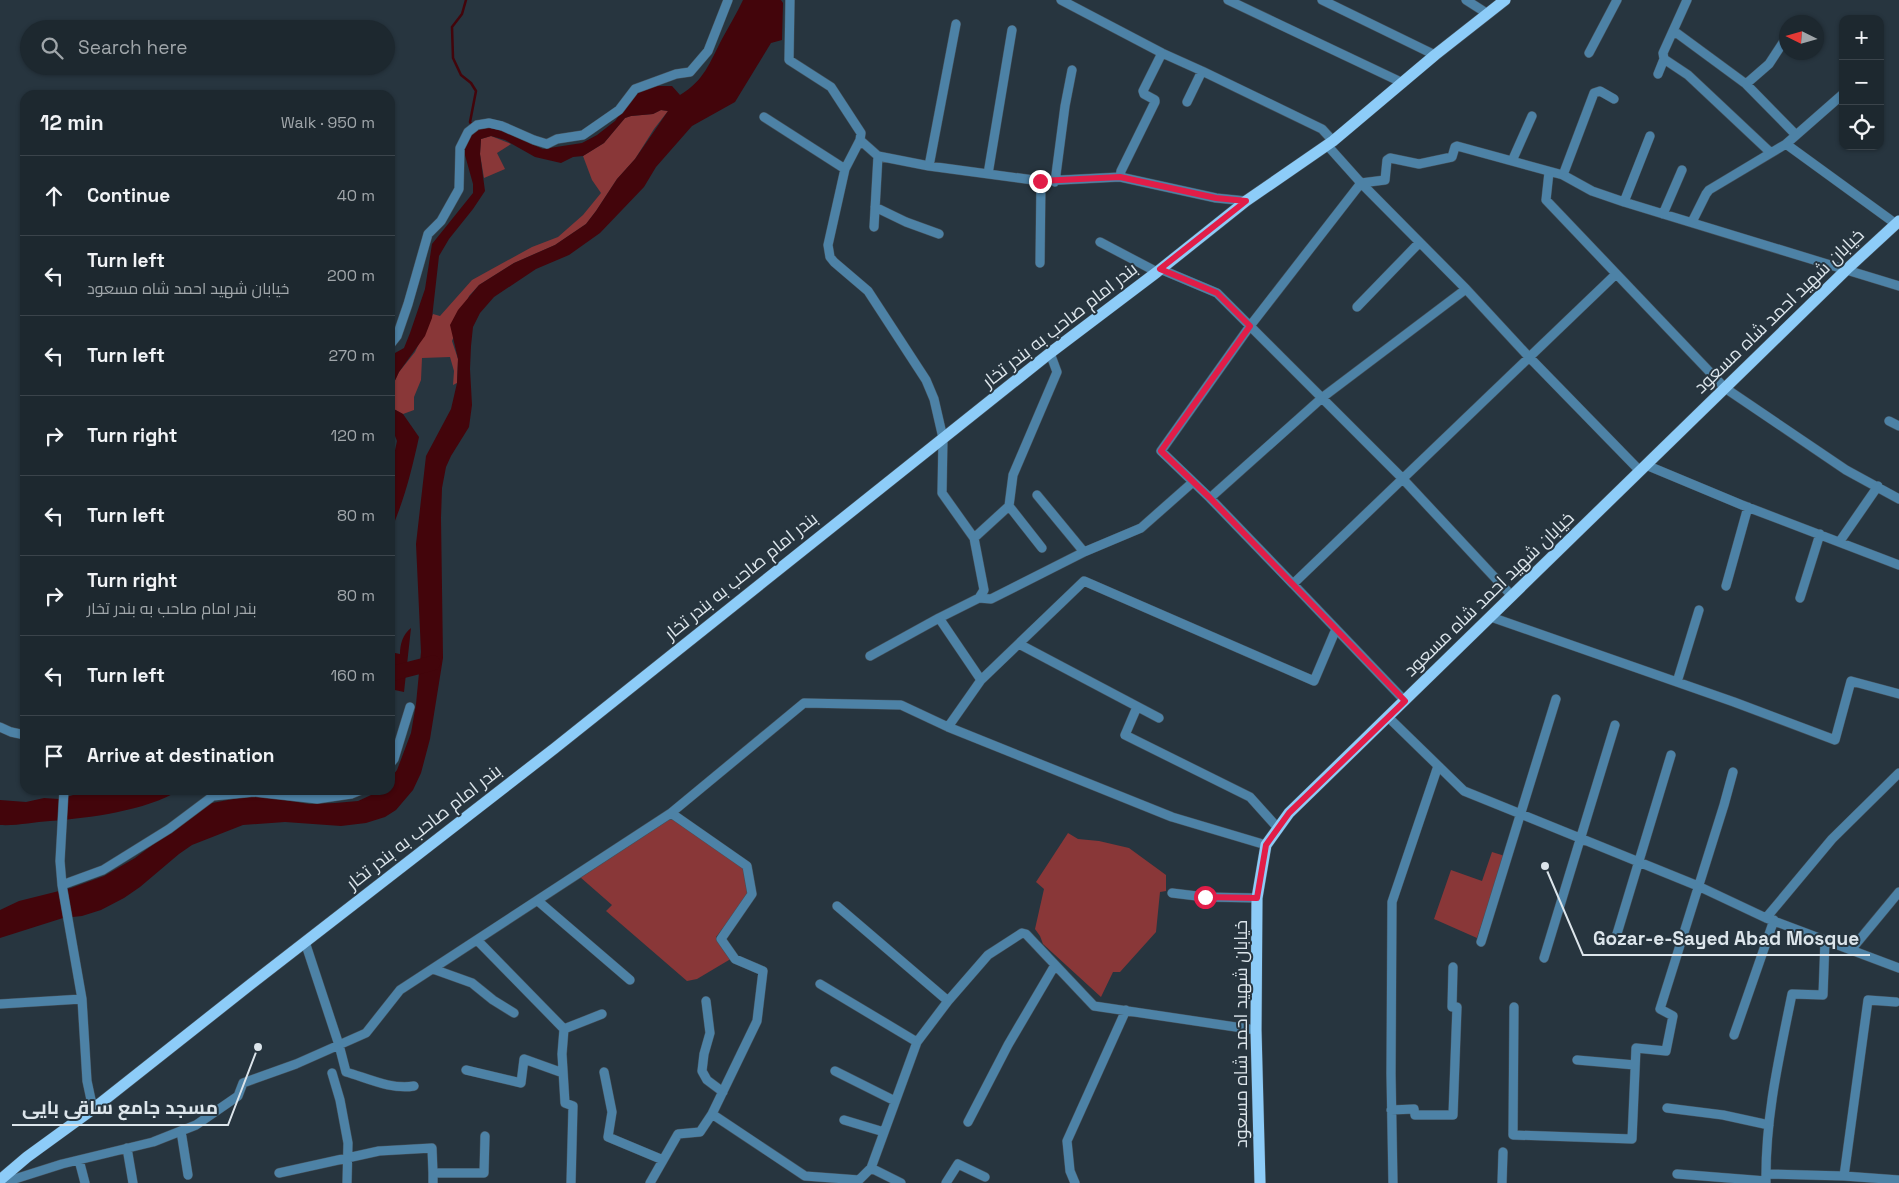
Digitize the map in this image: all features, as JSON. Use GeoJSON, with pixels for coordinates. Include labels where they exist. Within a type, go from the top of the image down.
{"type":"FeatureCollection","features":[{"type":"Feature","properties":{"kind":"main road","name":"بندر امام صاحب به بندر تخار"},"geometry":{"type":"LineString","coordinates":[[1,1182],[27,1157],[93,1109],[304,942],[563,742],[1050,353],[1246,201],[1330,143],[1435,55],[1505,0]]}},
{"type":"Feature","properties":{"kind":"main road","name":"خیابان شهید احمد شاه مسعود"},"geometry":{"type":"LineString","coordinates":[[1260,1183],[1256,1030],[1257,898],[1266,845],[1289,813],[1847,269],[1897,223]]}},
{"type":"Feature","properties":{"kind":"street"},"geometry":{"type":"LineString","coordinates":[[395,339],[403,320],[428,234],[440,221],[459,189],[460,148],[468,132],[477,125],[489,123],[502,126],[546,144],[583,135],[620,110],[635,89],[676,74],[690,72],[708,51],[728,0]]}},
{"type":"Feature","properties":{"kind":"street"},"geometry":{"type":"LineString","coordinates":[[790,0],[789,60],[831,87],[861,133],[860,140],[845,169],[828,245],[830,257],[868,291],[926,380],[934,400],[943,438],[942,493],[974,538],[984,590],[979,598]]}},
{"type":"Feature","properties":{"kind":"street"},"geometry":{"type":"LineString","coordinates":[[1061,0],[1162,53],[1322,129],[1330,143],[1361,183],[1466,289],[1528,356],[1643,468],[1840,541],[1899,565]]}},
{"type":"Feature","properties":{"kind":"street"},"geometry":{"type":"LineString","coordinates":[[1228,0],[1403,83]]}},
{"type":"Feature","properties":{"kind":"street"},"geometry":{"type":"LineString","coordinates":[[1322,0],[1435,55]]}},
{"type":"Feature","properties":{"kind":"street"},"geometry":{"type":"LineString","coordinates":[[1466,0],[1488,14]]}},
{"type":"Feature","properties":{"kind":"street"},"geometry":{"type":"LineString","coordinates":[[1589,53],[1617,0]]}},
{"type":"Feature","properties":{"kind":"street"},"geometry":{"type":"LineString","coordinates":[[1658,74],[1664,59],[1663,53],[1687,0]]}},
{"type":"Feature","properties":{"kind":"street"},"geometry":{"type":"LineString","coordinates":[[928,166],[956,24]]}},
{"type":"Feature","properties":{"kind":"street"},"geometry":{"type":"LineString","coordinates":[[988,174],[1012,30]]}},
{"type":"Feature","properties":{"kind":"street"},"geometry":{"type":"LineString","coordinates":[[1674,31],[1746,84],[1796,135]]}},
{"type":"Feature","properties":{"kind":"street"},"geometry":{"type":"LineString","coordinates":[[1746,84],[1770,64],[1779,49]]}},
{"type":"Feature","properties":{"kind":"street"},"geometry":{"type":"LineString","coordinates":[[1120,177],[1121,171],[1155,102],[1155,100],[1143,92],[1162,53]]}},
{"type":"Feature","properties":{"kind":"street"},"geometry":{"type":"LineString","coordinates":[[1664,59],[1688,75],[1771,153]]}},
{"type":"Feature","properties":{"kind":"street"},"geometry":{"type":"LineString","coordinates":[[1055,182],[1065,106],[1072,70]]}},
{"type":"Feature","properties":{"kind":"street"},"geometry":{"type":"LineString","coordinates":[[1187,102],[1202,71]]}},
{"type":"Feature","properties":{"kind":"street"},"geometry":{"type":"LineString","coordinates":[[1563,175],[1594,93],[1600,91],[1614,99]]}},
{"type":"Feature","properties":{"kind":"street"},"geometry":{"type":"LineString","coordinates":[[1692,222],[1709,190],[1786,144],[1839,97]]}},
{"type":"Feature","properties":{"kind":"street"},"geometry":{"type":"LineString","coordinates":[[1512,161],[1532,116]]}},
{"type":"Feature","properties":{"kind":"street"},"geometry":{"type":"LineString","coordinates":[[764,117],[845,169]]}},
{"type":"Feature","properties":{"kind":"street"},"geometry":{"type":"LineString","coordinates":[[1624,202],[1650,136]]}},
{"type":"Feature","properties":{"kind":"street"},"geometry":{"type":"LineString","coordinates":[[860,140],[878,156],[928,166],[1055,182],[1120,177],[1216,198],[1246,201]]}},
{"type":"Feature","properties":{"kind":"street"},"geometry":{"type":"LineString","coordinates":[[1786,144],[1897,223]]}},
{"type":"Feature","properties":{"kind":"street"},"geometry":{"type":"LineString","coordinates":[[1405,701],[1210,498],[1161,451],[1250,326],[1361,183],[1385,180],[1387,160],[1390,158],[1419,164],[1452,157],[1457,146],[1563,175],[1592,191],[1624,202],[1899,286]]}},
{"type":"Feature","properties":{"kind":"street"},"geometry":{"type":"LineString","coordinates":[[874,227],[878,156]]}},
{"type":"Feature","properties":{"kind":"street"},"geometry":{"type":"LineString","coordinates":[[1663,214],[1682,170]]}},
{"type":"Feature","properties":{"kind":"street"},"geometry":{"type":"LineString","coordinates":[[1549,172],[1546,200],[1725,388],[1846,470],[1899,499]]}},
{"type":"Feature","properties":{"kind":"street"},"geometry":{"type":"LineString","coordinates":[[1040,181],[1040,263]]}},
{"type":"Feature","properties":{"kind":"street"},"geometry":{"type":"LineString","coordinates":[[875,207],[906,222],[939,234]]}},
{"type":"Feature","properties":{"kind":"street"},"geometry":{"type":"LineString","coordinates":[[1100,242],[1159,270],[1217,293],[1402,478],[1512,596]]}},
{"type":"Feature","properties":{"kind":"street"},"geometry":{"type":"LineString","coordinates":[[1357,307],[1419,243]]}},
{"type":"Feature","properties":{"kind":"street"},"geometry":{"type":"LineString","coordinates":[[1293,584],[1528,356],[1616,274]]}},
{"type":"Feature","properties":{"kind":"street"},"geometry":{"type":"LineString","coordinates":[[1210,498],[1323,398],[1466,289]]}},
{"type":"Feature","properties":{"kind":"street"},"geometry":{"type":"LineString","coordinates":[[974,538],[1009,506],[1013,475],[1057,372],[1050,353]]}},
{"type":"Feature","properties":{"kind":"street"},"geometry":{"type":"LineString","coordinates":[[1889,421],[1899,426]]}},
{"type":"Feature","properties":{"kind":"street"},"geometry":{"type":"LineString","coordinates":[[870,656],[979,598],[991,599],[1084,552],[1141,528],[1193,482]]}},
{"type":"Feature","properties":{"kind":"street"},"geometry":{"type":"LineString","coordinates":[[1840,541],[1878,486]]}},
{"type":"Feature","properties":{"kind":"street"},"geometry":{"type":"LineString","coordinates":[[1037,495],[1084,552]]}},
{"type":"Feature","properties":{"kind":"street"},"geometry":{"type":"LineString","coordinates":[[1009,506],[1042,548]]}},
{"type":"Feature","properties":{"kind":"street"},"geometry":{"type":"LineString","coordinates":[[1726,586],[1748,507]]}},
{"type":"Feature","properties":{"kind":"street"},"geometry":{"type":"LineString","coordinates":[[1800,598],[1820,534]]}},
{"type":"Feature","properties":{"kind":"street"},"geometry":{"type":"LineString","coordinates":[[948,727],[981,680],[1084,581],[1314,681],[1336,629]]}},
{"type":"Feature","properties":{"kind":"street"},"geometry":{"type":"LineString","coordinates":[[1676,682],[1699,610]]}},
{"type":"Feature","properties":{"kind":"street"},"geometry":{"type":"LineString","coordinates":[[1491,617],[1836,740],[1851,681],[1899,694]]}},
{"type":"Feature","properties":{"kind":"street"},"geometry":{"type":"LineString","coordinates":[[939,618],[981,680]]}},
{"type":"Feature","properties":{"kind":"street"},"geometry":{"type":"LineString","coordinates":[[1019,644],[1159,718]]}},
{"type":"Feature","properties":{"kind":"street"},"geometry":{"type":"LineString","coordinates":[[1481,942],[1556,699]]}},
{"type":"Feature","properties":{"kind":"street"},"geometry":{"type":"LineString","coordinates":[[1,1182],[22,1179],[80,1160],[153,1142],[196,1125],[238,1096],[243,1083],[296,1064],[366,1033],[400,990],[671,813],[804,703],[901,706],[948,727],[1172,817],[1266,845]]}},
{"type":"Feature","properties":{"kind":"street"},"geometry":{"type":"LineString","coordinates":[[1137,706],[1125,735],[1250,797],[1278,827]]}},
{"type":"Feature","properties":{"kind":"street"},"geometry":{"type":"LineString","coordinates":[[395,756],[410,707]]}},
{"type":"Feature","properties":{"kind":"street"},"geometry":{"type":"LineString","coordinates":[[1388,717],[1464,791],[1698,886],[1770,919],[1899,968]]}},
{"type":"Feature","properties":{"kind":"street"},"geometry":{"type":"LineString","coordinates":[[1544,958],[1616,725]]}},
{"type":"Feature","properties":{"kind":"street"},"geometry":{"type":"LineString","coordinates":[[0,727],[20,734]]}},
{"type":"Feature","properties":{"kind":"street"},"geometry":{"type":"LineString","coordinates":[[1616,937],[1672,755]]}},
{"type":"Feature","properties":{"kind":"street"},"geometry":{"type":"LineString","coordinates":[[1393,1183],[1391,1110],[1392,902],[1438,766]]}},
{"type":"Feature","properties":{"kind":"street"},"geometry":{"type":"LineString","coordinates":[[1514,1007],[1513,1135],[1632,1138],[1636,1048],[1666,1051],[1673,1016],[1660,1009],[1724,805],[1732,772]]}},
{"type":"Feature","properties":{"kind":"street"},"geometry":{"type":"LineString","coordinates":[[1734,1035],[1770,919],[1832,839],[1899,773]]}},
{"type":"Feature","properties":{"kind":"street"},"geometry":{"type":"LineString","coordinates":[[64,795],[60,862],[62,886],[82,998],[87,1081],[93,1109]]}},
{"type":"Feature","properties":{"kind":"street"},"geometry":{"type":"LineString","coordinates":[[62,886],[103,870],[169,829],[213,796],[223,795]]}},
{"type":"Feature","properties":{"kind":"street"},"geometry":{"type":"LineString","coordinates":[[281,795],[317,799],[344,795]]}},
{"type":"Feature","properties":{"kind":"street"},"geometry":{"type":"LineString","coordinates":[[650,1183],[678,1134],[700,1132],[712,1114],[757,1021],[763,974],[760,970],[735,959],[721,940],[752,894],[747,866],[671,813]]}},
{"type":"Feature","properties":{"kind":"street"},"geometry":{"type":"LineString","coordinates":[[1851,950],[1899,892]]}},
{"type":"Feature","properties":{"kind":"street"},"geometry":{"type":"LineString","coordinates":[[1172,893],[1205,897],[1257,898]]}},
{"type":"Feature","properties":{"kind":"street"},"geometry":{"type":"LineString","coordinates":[[538,901],[630,980]]}},
{"type":"Feature","properties":{"kind":"street"},"geometry":{"type":"LineString","coordinates":[[837,906],[948,1000]]}},
{"type":"Feature","properties":{"kind":"street"},"geometry":{"type":"LineString","coordinates":[[712,1114],[805,1176],[859,1180],[871,1168],[917,1042],[948,1000],[988,955],[1022,933],[1026,934],[1094,1006],[1256,1030]]}},
{"type":"Feature","properties":{"kind":"street"},"geometry":{"type":"LineString","coordinates":[[477,940],[564,1029],[562,1054],[565,1103],[573,1106],[571,1183]]}},
{"type":"Feature","properties":{"kind":"street"},"geometry":{"type":"LineString","coordinates":[[1766,1179],[1774,1080],[1792,994],[1823,995],[1825,940]]}},
{"type":"Feature","properties":{"kind":"street"},"geometry":{"type":"LineString","coordinates":[[304,942],[339,1045],[346,1072],[388,1085],[404,1088],[414,1086]]}},
{"type":"Feature","properties":{"kind":"street"},"geometry":{"type":"LineString","coordinates":[[968,1122],[1008,1045],[1055,965]]}},
{"type":"Feature","properties":{"kind":"street"},"geometry":{"type":"LineString","coordinates":[[1391,1110],[1414,1109],[1415,1115],[1453,1115],[1457,1007],[1452,1007],[1453,967]]}},
{"type":"Feature","properties":{"kind":"street"},"geometry":{"type":"LineString","coordinates":[[433,969],[472,982],[493,1000],[514,1013]]}},
{"type":"Feature","properties":{"kind":"street"},"geometry":{"type":"LineString","coordinates":[[820,984],[917,1042]]}},
{"type":"Feature","properties":{"kind":"street"},"geometry":{"type":"LineString","coordinates":[[0,1004],[82,998]]}},
{"type":"Feature","properties":{"kind":"street"},"geometry":{"type":"LineString","coordinates":[[1844,1176],[1868,1000],[1896,1002]]}},
{"type":"Feature","properties":{"kind":"street"},"geometry":{"type":"LineString","coordinates":[[706,1001],[710,1033],[704,1054],[702,1071],[706,1080],[723,1092]]}},
{"type":"Feature","properties":{"kind":"street"},"geometry":{"type":"LineString","coordinates":[[1075,1183],[1070,1171],[1067,1141],[1126,1010]]}},
{"type":"Feature","properties":{"kind":"street"},"geometry":{"type":"LineString","coordinates":[[564,1029],[602,1014]]}},
{"type":"Feature","properties":{"kind":"street"},"geometry":{"type":"LineString","coordinates":[[466,1070],[521,1083],[524,1060],[563,1073]]}},
{"type":"Feature","properties":{"kind":"street"},"geometry":{"type":"LineString","coordinates":[[1577,1060],[1635,1064]]}},
{"type":"Feature","properties":{"kind":"street"},"geometry":{"type":"LineString","coordinates":[[835,1071],[895,1101]]}},
{"type":"Feature","properties":{"kind":"street"},"geometry":{"type":"LineString","coordinates":[[604,1072],[612,1112],[608,1137],[664,1160]]}},
{"type":"Feature","properties":{"kind":"street"},"geometry":{"type":"LineString","coordinates":[[332,1073],[340,1100],[348,1144],[347,1183]]}},
{"type":"Feature","properties":{"kind":"street"},"geometry":{"type":"LineString","coordinates":[[1667,1108],[1714,1113],[1769,1125]]}},
{"type":"Feature","properties":{"kind":"street"},"geometry":{"type":"LineString","coordinates":[[844,1120],[884,1132]]}},
{"type":"Feature","properties":{"kind":"street"},"geometry":{"type":"LineString","coordinates":[[180,1131],[188,1175]]}},
{"type":"Feature","properties":{"kind":"street"},"geometry":{"type":"LineString","coordinates":[[433,1173],[484,1172],[485,1136]]}},
{"type":"Feature","properties":{"kind":"street"},"geometry":{"type":"LineString","coordinates":[[127,1148],[133,1183]]}},
{"type":"Feature","properties":{"kind":"street"},"geometry":{"type":"LineString","coordinates":[[280,1173],[379,1151],[432,1148],[433,1183]]}},
{"type":"Feature","properties":{"kind":"street"},"geometry":{"type":"LineString","coordinates":[[1502,1183],[1503,1152]]}},
{"type":"Feature","properties":{"kind":"street"},"geometry":{"type":"LineString","coordinates":[[80,1160],[85,1183]]}},
{"type":"Feature","properties":{"kind":"street"},"geometry":{"type":"LineString","coordinates":[[946,1183],[958,1164],[985,1177]]}},
{"type":"Feature","properties":{"kind":"street"},"geometry":{"type":"LineString","coordinates":[[871,1168],[901,1183]]}},
{"type":"Feature","properties":{"kind":"street"},"geometry":{"type":"LineString","coordinates":[[1678,1174],[1766,1179],[1844,1176],[1899,1180]]}},
{"type":"Feature","properties":{"kind":"shaded area"},"geometry":{"type":"Polygon","coordinates":[[[743,0],[781,0],[783,3],[782,40],[771,43],[735,102],[692,126],[656,167],[644,187],[600,233],[569,255],[536,269],[494,297],[480,313],[473,327],[470,369],[472,405],[469,427],[446,467],[442,488],[443,658],[430,739],[421,773],[413,790],[396,810],[385,817],[366,823],[341,826],[285,822],[243,825],[192,845],[140,887],[101,910],[82,916],[63,918],[0,938],[0,910],[19,901],[71,888],[104,876],[135,858],[207,804],[254,795],[309,804],[358,801],[371,795],[395,795],[395,773],[411,733],[421,652],[416,544],[426,456],[451,409],[457,383],[458,359],[450,325],[458,310],[479,285],[514,263],[555,245],[586,224],[668,111],[661,110],[653,114],[625,118],[604,143],[583,156],[573,157],[561,163],[535,157],[505,140],[491,136],[481,139],[480,154],[485,191],[449,239],[439,256],[432,318],[425,336],[395,380],[395,353],[404,348],[425,289],[432,244],[473,193],[473,184],[463,148],[467,137],[477,128],[488,125],[518,134],[529,143],[543,149],[582,143],[597,135],[615,121],[631,99],[643,89],[672,86],[680,95],[695,84],[706,70],[743,0]]]}},
{"type":"Feature","properties":{"kind":"shaded area"},"geometry":{"type":"Polygon","coordinates":[[[661,110],[668,111],[586,224],[555,245],[514,263],[479,285],[469,296],[452,341],[458,359],[457,383],[453,385],[454,371],[450,357],[422,358],[421,380],[414,397],[414,410],[403,414],[395,410],[395,380],[399,372],[415,352],[433,314],[440,316],[472,280],[532,247],[558,237],[583,215],[601,193],[592,180],[583,156],[604,143],[625,118],[653,114],[661,110]]]}},
{"type":"Feature","properties":{"kind":"shaded area"},"geometry":{"type":"Polygon","coordinates":[[[491,136],[511,144],[497,153],[505,169],[484,178],[480,154],[481,139],[491,136]]]}},
{"type":"Feature","properties":{"kind":"shaded area"},"geometry":{"type":"Polygon","coordinates":[[[395,410],[403,414],[419,437],[395,521],[395,450],[397,441],[395,436],[395,410]]]}},
{"type":"Feature","properties":{"kind":"shaded area"},"geometry":{"type":"Polygon","coordinates":[[[411,628],[404,692],[395,690],[395,653],[400,654],[402,640],[411,628]]]}},
{"type":"Feature","properties":{"kind":"shaded area"},"geometry":{"type":"Polygon","coordinates":[[[73,795],[170,795],[151,803],[117,812],[66,820],[0,825],[0,800],[26,802],[44,798],[59,799],[73,795]]]}},
{"type":"Feature","properties":{"kind":"shaded area"},"geometry":{"type":"Polygon","coordinates":[[[672,815],[744,867],[749,895],[716,937],[734,957],[697,979],[687,981],[606,911],[612,905],[580,877],[672,815]]]}},
{"type":"Feature","properties":{"kind":"shaded area"},"geometry":{"type":"Polygon","coordinates":[[[1068,833],[1078,839],[1099,841],[1129,848],[1166,875],[1166,891],[1160,892],[1156,932],[1120,972],[1113,972],[1101,997],[1043,944],[1035,929],[1044,889],[1036,882],[1068,833]]]}},
{"type":"Feature","properties":{"kind":"shaded area"},"geometry":{"type":"Polygon","coordinates":[[[1492,852],[1505,856],[1477,938],[1434,919],[1451,870],[1482,881],[1492,852]]]}},
{"type":"Feature","properties":{"kind":"waterway"},"geometry":{"type":"LineString","coordinates":[[466,0],[462,14],[452,27],[453,58],[461,75],[471,83],[476,91],[470,122],[472,125]]}},
{"type":"Feature","properties":{"kind":"waterway"},"geometry":{"type":"LineString","coordinates":[[395,673],[433,663]]}},
{"type":"Feature","properties":{"kind":"place","name":"Gozar-e-Sayed Abad Mosque"},"geometry":{"type":"Point","coordinates":[1545,866]}},
{"type":"Feature","properties":{"kind":"place","name":"مسجد جامع ساقی بایی"},"geometry":{"type":"Point","coordinates":[258,1047]}},
{"type":"Feature","properties":{"kind":"route"},"geometry":{"type":"LineString","coordinates":[[1040,181],[1055,182],[1120,177],[1216,198],[1246,201],[1160,269],[1217,293],[1250,326],[1161,451],[1210,498],[1405,701],[1289,813],[1278,827],[1266,845],[1257,898],[1205,897]]}}]}
